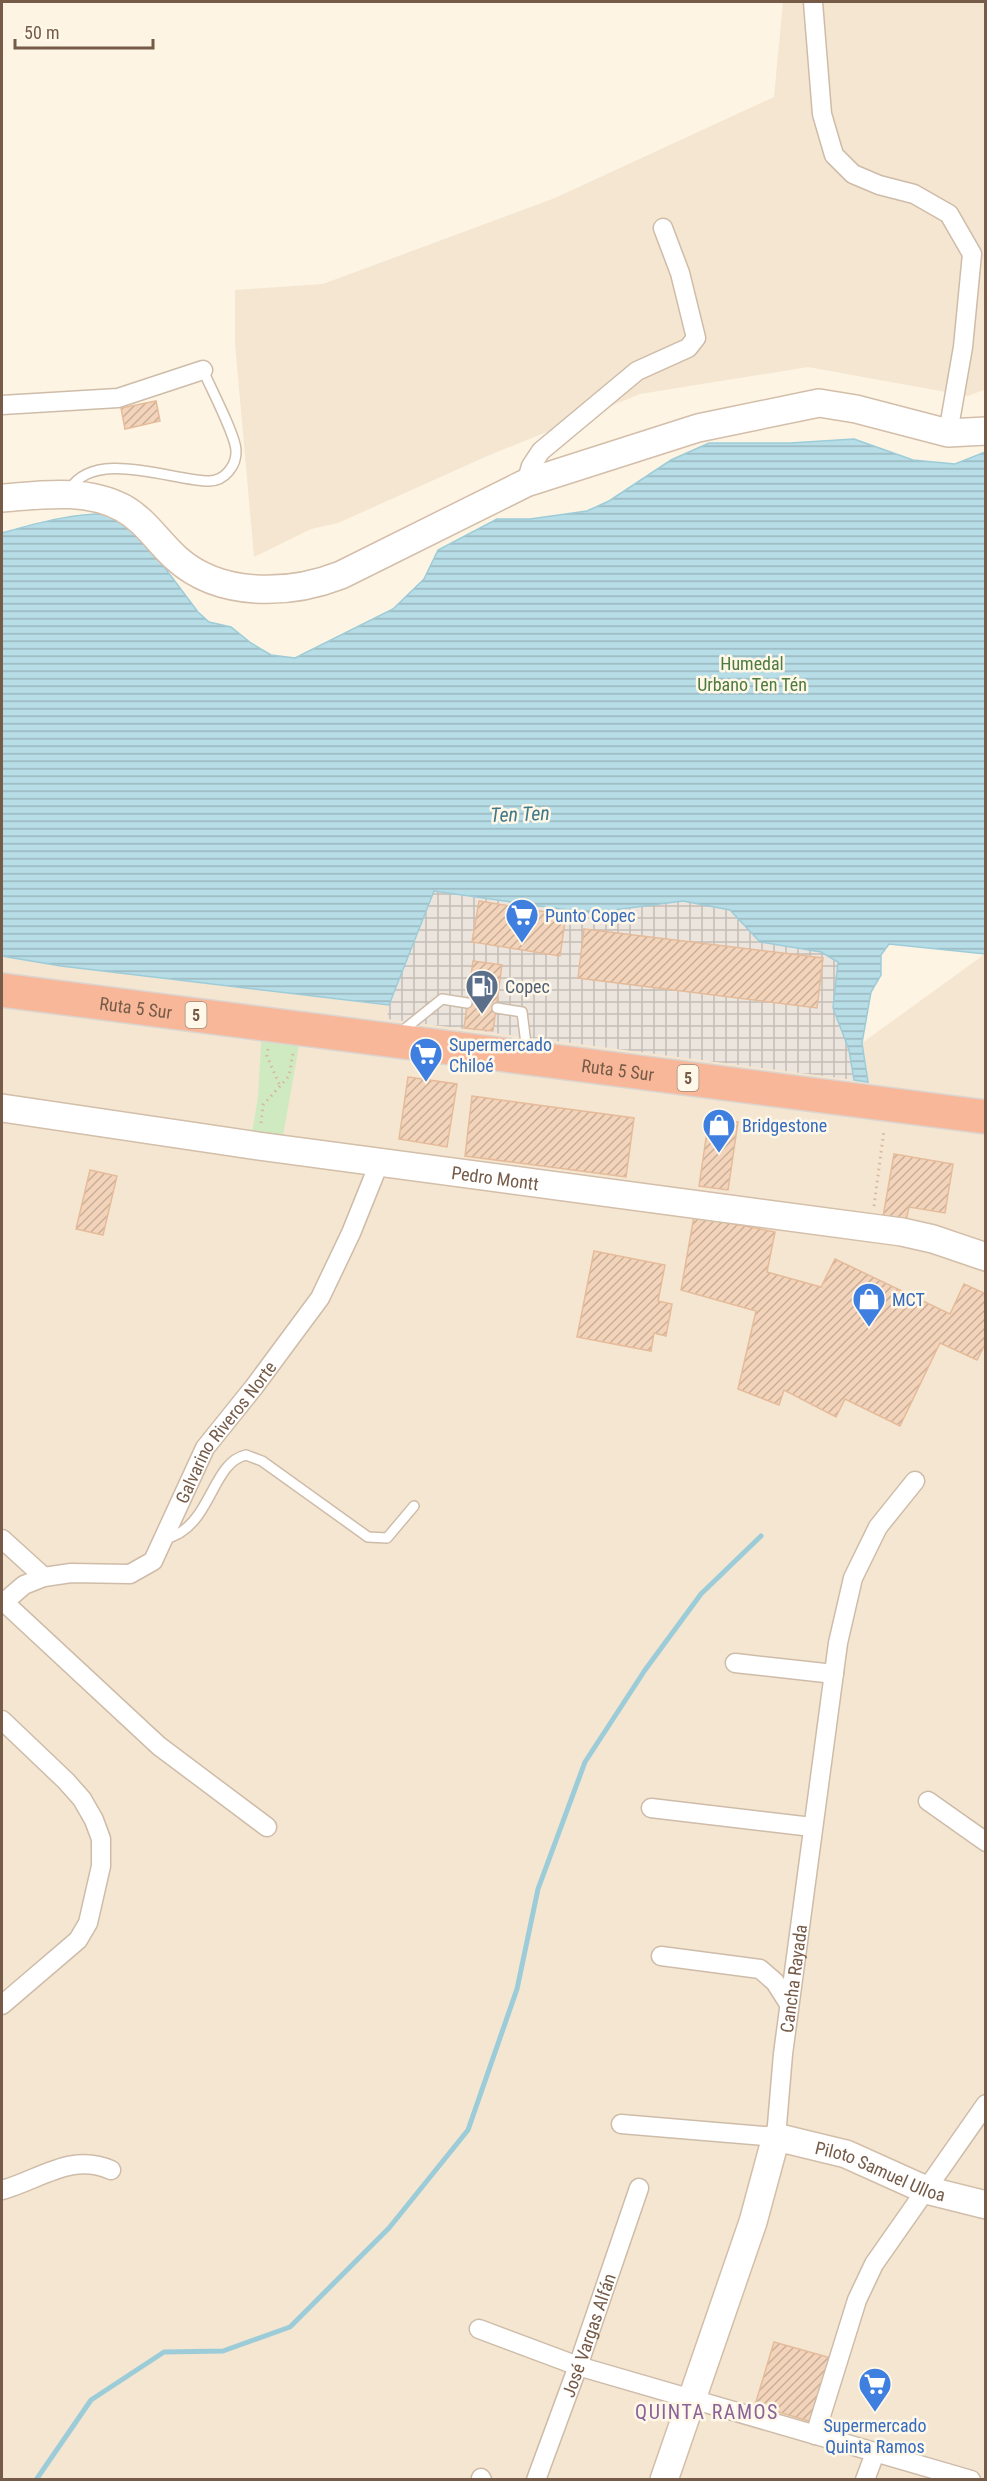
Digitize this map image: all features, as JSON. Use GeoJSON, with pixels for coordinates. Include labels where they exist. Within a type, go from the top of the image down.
{"type":"FeatureCollection","features":[{"type":"Feature","properties":{"kind":"highway","name":"Ruta 5 Sur"},"geometry":{"type":"LineString","coordinates":[[2,990],[986,1117]]}},
{"type":"Feature","properties":{"kind":"street"},"geometry":{"type":"LineString","coordinates":[[813,2],[822,114],[834,155],[853,174],[879,185],[914,194],[949,214],[972,254],[963,347],[948,433]]}},
{"type":"Feature","properties":{"kind":"street"},"geometry":{"type":"LineString","coordinates":[[526,483],[531,466],[542,451],[637,371],[688,348],[696,338],[680,273],[663,228]]}},
{"type":"Feature","properties":{"kind":"street"},"geometry":{"type":"LineString","coordinates":[[2,405],[118,399],[203,370]]}},
{"type":"Feature","properties":{"kind":"street"},"geometry":{"type":"LineString","coordinates":[[2,498],[68,494],[96,498],[122,507],[149,528],[177,559],[210,578],[246,588],[284,590],[304,587],[341,575],[526,483],[698,428],[819,403],[856,409],[948,433],[986,431]]}},
{"type":"Feature","properties":{"kind":"street","name":"Pedro Montt"},"geometry":{"type":"LineString","coordinates":[[2,1108],[258,1146],[871,1227],[933,1239],[986,1257]]}},
{"type":"Feature","properties":{"kind":"street","name":"Galvarino Riveros Norte"},"geometry":{"type":"LineString","coordinates":[[3,1603],[24,1585],[44,1577],[71,1573],[130,1574],[153,1561],[205,1449],[320,1298],[351,1233],[380,1161]]}},
{"type":"Feature","properties":{"kind":"street","name":"Cancha Rayada"},"geometry":{"type":"LineString","coordinates":[[664,2480],[753,2222],[776,2137],[789,2004],[812,1827],[838,1643],[854,1578],[878,1527],[915,1481]]}},
{"type":"Feature","properties":{"kind":"street"},"geometry":{"type":"LineString","coordinates":[[2,1539],[44,1577]]}},
{"type":"Feature","properties":{"kind":"street"},"geometry":{"type":"LineString","coordinates":[[3,1603],[159,1746],[267,1827]]}},
{"type":"Feature","properties":{"kind":"street"},"geometry":{"type":"LineString","coordinates":[[735,1663],[834,1674]]}},
{"type":"Feature","properties":{"kind":"street"},"geometry":{"type":"LineString","coordinates":[[2,1720],[82,1799],[94,1820],[101,1839],[101,1866],[88,1923],[78,1940],[2,2006]]}},
{"type":"Feature","properties":{"kind":"street"},"geometry":{"type":"LineString","coordinates":[[928,1801],[986,1842]]}},
{"type":"Feature","properties":{"kind":"street"},"geometry":{"type":"LineString","coordinates":[[651,1808],[812,1827]]}},
{"type":"Feature","properties":{"kind":"street"},"geometry":{"type":"LineString","coordinates":[[661,1956],[760,1969],[775,1983],[789,2004]]}},
{"type":"Feature","properties":{"kind":"street"},"geometry":{"type":"LineString","coordinates":[[815,2435],[857,2300],[874,2264],[986,2104]]}},
{"type":"Feature","properties":{"kind":"street"},"geometry":{"type":"LineString","coordinates":[[621,2124],[776,2137]]}},
{"type":"Feature","properties":{"kind":"street","name":"Piloto Samuel Ulloa"},"geometry":{"type":"LineString","coordinates":[[776,2137],[846,2154],[926,2190],[986,2205]]}},
{"type":"Feature","properties":{"kind":"street"},"geometry":{"type":"LineString","coordinates":[[2,2190],[72,2164],[94,2164],[111,2170]]}},
{"type":"Feature","properties":{"kind":"street","name":"José Vargas Alfán"},"geometry":{"type":"LineString","coordinates":[[536,2480],[639,2188]]}},
{"type":"Feature","properties":{"kind":"street"},"geometry":{"type":"LineString","coordinates":[[479,2329],[578,2366],[970,2480]]}},
{"type":"Feature","properties":{"kind":"street"},"geometry":{"type":"LineString","coordinates":[[865,2480],[875,2453]]}},
{"type":"Feature","properties":{"kind":"lane"},"geometry":{"type":"LineString","coordinates":[[68,494],[72,486],[81,478],[118,469],[142,470],[211,482],[224,476],[236,458],[235,443],[203,370]]}},
{"type":"Feature","properties":{"kind":"lane"},"geometry":{"type":"LineString","coordinates":[[391,1040],[442,999],[467,1003]]}},
{"type":"Feature","properties":{"kind":"lane"},"geometry":{"type":"LineString","coordinates":[[497,1008],[522,1012],[528,1058]]}},
{"type":"Feature","properties":{"kind":"lane"},"geometry":{"type":"LineString","coordinates":[[164,1539],[176,1537],[187,1530],[230,1464],[246,1455],[262,1461],[368,1537],[387,1538],[414,1506]]}},
{"type":"Feature","properties":{"kind":"path"},"geometry":{"type":"LineString","coordinates":[[280,1086],[267,1056],[286,1026]]}},
{"type":"Feature","properties":{"kind":"path"},"geometry":{"type":"LineString","coordinates":[[258,1146],[263,1106],[289,1076],[286,1026]]}},
{"type":"Feature","properties":{"kind":"path"},"geometry":{"type":"LineString","coordinates":[[871,1227],[888,1104]]}},
{"type":"Feature","properties":{"kind":"shaded area"},"geometry":{"type":"Polygon","coordinates":[[[783,2],[985,2],[986,389],[968,396],[808,367],[640,394],[485,457],[338,523],[311,529],[254,557],[235,343],[235,290],[323,284],[555,198],[774,97],[783,2]]]}},
{"type":"Feature","properties":{"kind":"shaded area"},"geometry":{"type":"Polygon","coordinates":[[[434,890],[590,913],[760,942],[838,962],[833,1008],[868,1082],[862,1043],[985,954],[985,2479],[2,2479],[2,956],[434,890]]]}},
{"type":"Feature","properties":{"kind":"shaded area"},"geometry":{"type":"Polygon","coordinates":[[[434,890],[683,901],[730,910],[760,942],[821,952],[838,962],[833,1008],[849,1050],[854,1080],[387,1019],[389,1005],[434,890]]]}},
{"type":"Feature","properties":{"kind":"green space"},"geometry":{"type":"Polygon","coordinates":[[[262,1028],[301,1034],[283,1136],[252,1133],[258,1097],[262,1028]]]}},
{"type":"Feature","properties":{"kind":"water","name":"Humedal Urbano Ten Tén"},"geometry":{"type":"Polygon","coordinates":[[[854,439],[913,460],[955,464],[985,452],[985,954],[889,944],[881,955],[881,975],[871,992],[862,1043],[868,1082],[854,1080],[849,1050],[833,1008],[838,962],[821,952],[760,942],[730,910],[683,901],[590,913],[434,891],[389,1005],[61,966],[2,956],[2,533],[73,516],[117,514],[159,560],[198,612],[209,622],[231,627],[271,655],[295,658],[393,609],[424,579],[438,550],[497,519],[530,519],[587,511],[609,501],[671,460],[709,443],[790,443],[854,439]]]}},
{"type":"Feature","properties":{"kind":"building"},"geometry":{"type":"Polygon","coordinates":[[[156,401],[160,421],[125,429],[121,408],[156,401]]]}},
{"type":"Feature","properties":{"kind":"building"},"geometry":{"type":"Polygon","coordinates":[[[479,901],[566,915],[560,956],[472,942],[479,901]]]}},
{"type":"Feature","properties":{"kind":"building"},"geometry":{"type":"Polygon","coordinates":[[[584,929],[823,958],[817,1008],[578,978],[584,929]]]}},
{"type":"Feature","properties":{"kind":"building"},"geometry":{"type":"Polygon","coordinates":[[[473,961],[502,965],[493,1031],[464,1028],[473,961]]]}},
{"type":"Feature","properties":{"kind":"building"},"geometry":{"type":"Polygon","coordinates":[[[408,1077],[457,1084],[447,1147],[399,1139],[408,1077]]]}},
{"type":"Feature","properties":{"kind":"building"},"geometry":{"type":"Polygon","coordinates":[[[472,1096],[634,1118],[626,1177],[465,1156],[472,1096]]]}},
{"type":"Feature","properties":{"kind":"building","name":"Bridgestone"},"geometry":{"type":"Polygon","coordinates":[[[709,1118],[738,1122],[728,1190],[699,1186],[709,1118]]]}},
{"type":"Feature","properties":{"kind":"building"},"geometry":{"type":"Polygon","coordinates":[[[894,1154],[953,1164],[945,1213],[909,1207],[906,1221],[883,1217],[894,1154]]]}},
{"type":"Feature","properties":{"kind":"building"},"geometry":{"type":"Polygon","coordinates":[[[90,1170],[117,1176],[103,1235],[76,1229],[90,1170]]]}},
{"type":"Feature","properties":{"kind":"building","name":"MCT"},"geometry":{"type":"Polygon","coordinates":[[[694,1216],[775,1232],[767,1272],[821,1287],[835,1259],[950,1314],[964,1284],[986,1294],[986,1342],[977,1360],[940,1343],[900,1426],[845,1399],[836,1417],[784,1390],[779,1405],[738,1389],[756,1311],[681,1290],[694,1216]]]}},
{"type":"Feature","properties":{"kind":"building"},"geometry":{"type":"Polygon","coordinates":[[[594,1251],[665,1265],[658,1301],[672,1304],[666,1336],[654,1333],[651,1351],[577,1337],[594,1251]]]}},
{"type":"Feature","properties":{"kind":"building"},"geometry":{"type":"Polygon","coordinates":[[[774,2342],[831,2358],[812,2422],[755,2405],[774,2342]]]}},
{"type":"Feature","properties":{"kind":"waterway"},"geometry":{"type":"LineString","coordinates":[[36,2480],[91,2400],[164,2352],[223,2351],[290,2327],[389,2228],[468,2130],[517,1989],[538,1889],[585,1762],[645,1670],[701,1594],[761,1536]]}},
{"type":"Feature","properties":{"kind":"place","name":"Punto Copec"},"geometry":{"type":"Point","coordinates":[522,944]}},
{"type":"Feature","properties":{"kind":"place","name":"Copec"},"geometry":{"type":"Point","coordinates":[482,1015]}},
{"type":"Feature","properties":{"kind":"place","name":"Supermercado Chiloé"},"geometry":{"type":"Point","coordinates":[426,1083]}},
{"type":"Feature","properties":{"kind":"place","name":"Bridgestone"},"geometry":{"type":"Point","coordinates":[719,1154]}},
{"type":"Feature","properties":{"kind":"place","name":"MCT"},"geometry":{"type":"Point","coordinates":[869,1328]}},
{"type":"Feature","properties":{"kind":"place","name":"Supermercado Quinta Ramos"},"geometry":{"type":"Point","coordinates":[875,2413]}},
{"type":"Feature","properties":{"kind":"district","name":"QUINTA RAMOS"},"geometry":{"type":"Point","coordinates":[707,2412]}},
{"type":"Feature","properties":{"kind":"water label","name":"Ten Ten"},"geometry":{"type":"Point","coordinates":[520,814]}}]}
